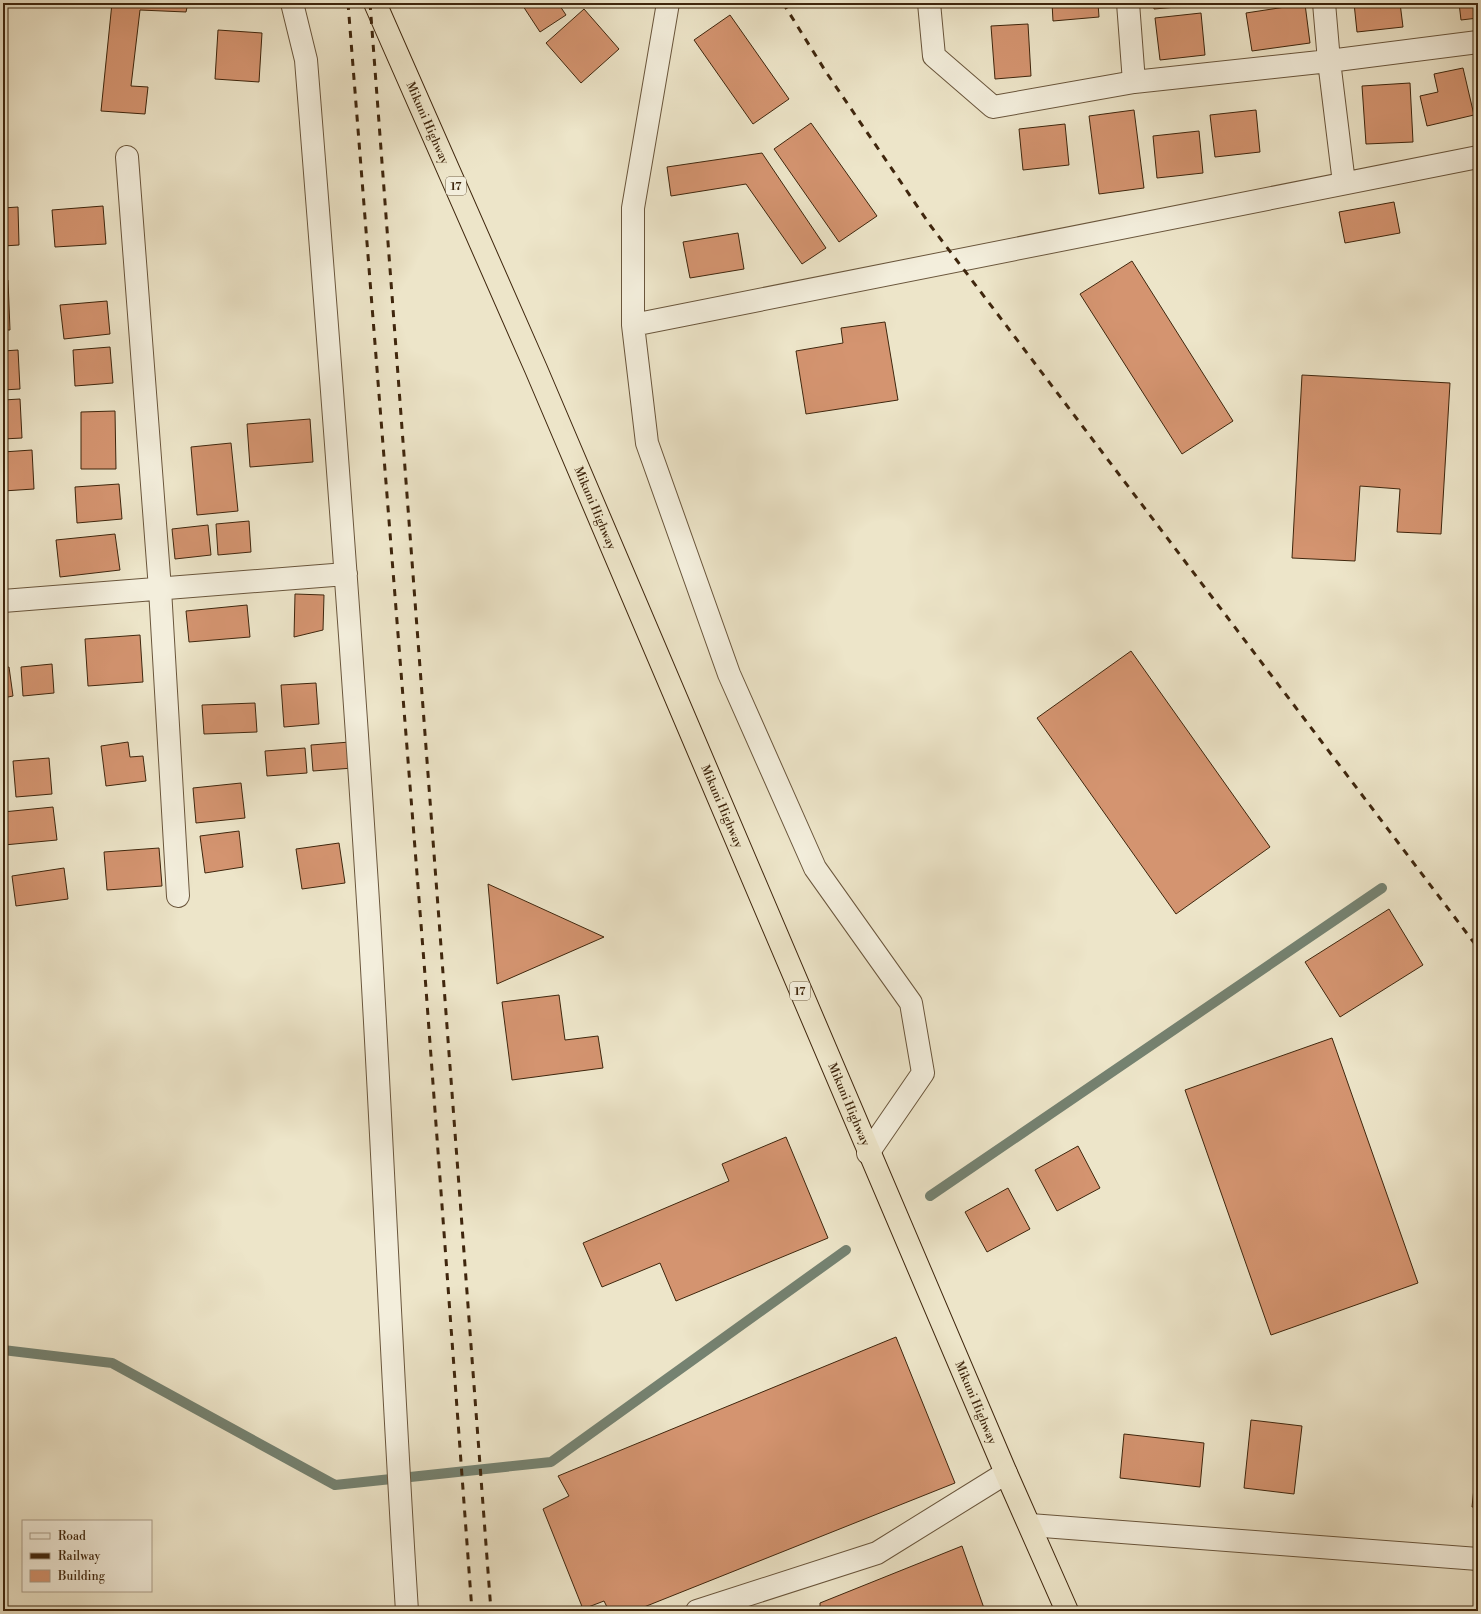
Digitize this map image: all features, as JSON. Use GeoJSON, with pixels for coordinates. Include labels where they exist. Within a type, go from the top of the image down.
{"type":"FeatureCollection","features":[{"type":"Feature","properties":{"kind":"highway","name":"Mikuni Highway"},"geometry":{"type":"LineString","coordinates":[[376,3],[536,369],[868,1153],[1067,1611]]}},
{"type":"Feature","properties":{"kind":"street"},"geometry":{"type":"LineString","coordinates":[[292,3],[306,60],[346,574],[370,928],[397,1458],[407,1611]]}},
{"type":"Feature","properties":{"kind":"street"},"geometry":{"type":"LineString","coordinates":[[668,3],[633,208],[633,325],[647,443],[728,674],[815,868],[911,1002],[923,1073],[868,1153]]}},
{"type":"Feature","properties":{"kind":"street"},"geometry":{"type":"LineString","coordinates":[[929,3],[934,56],[993,107],[1134,82],[1329,61],[1478,42]]}},
{"type":"Feature","properties":{"kind":"street"},"geometry":{"type":"LineString","coordinates":[[1128,3],[1134,82]]}},
{"type":"Feature","properties":{"kind":"street"},"geometry":{"type":"LineString","coordinates":[[1324,3],[1329,61],[1344,182]]}},
{"type":"Feature","properties":{"kind":"street"},"geometry":{"type":"LineString","coordinates":[[127,157],[160,589],[178,896]]}},
{"type":"Feature","properties":{"kind":"street"},"geometry":{"type":"LineString","coordinates":[[633,325],[1344,182],[1478,157]]}},
{"type":"Feature","properties":{"kind":"street"},"geometry":{"type":"LineString","coordinates":[[3,601],[346,574]]}},
{"type":"Feature","properties":{"kind":"street"},"geometry":{"type":"LineString","coordinates":[[697,1611],[877,1553],[1006,1473]]}},
{"type":"Feature","properties":{"kind":"street"},"geometry":{"type":"LineString","coordinates":[[1030,1525],[1478,1559]]}},
{"type":"Feature","properties":{"kind":"building"},"geometry":{"type":"Polygon","coordinates":[[[112,3],[188,3],[186,12],[140,10],[131,86],[148,87],[145,114],[101,111],[112,3]]]}},
{"type":"Feature","properties":{"kind":"building"},"geometry":{"type":"Polygon","coordinates":[[[521,3],[558,3],[566,15],[540,32],[521,3]]]}},
{"type":"Feature","properties":{"kind":"building"},"geometry":{"type":"Polygon","coordinates":[[[1052,3],[1098,3],[1099,17],[1053,21],[1052,3]]]}},
{"type":"Feature","properties":{"kind":"building"},"geometry":{"type":"Polygon","coordinates":[[[1153,3],[1200,3],[1200,5],[1154,9],[1153,3]]]}},
{"type":"Feature","properties":{"kind":"building"},"geometry":{"type":"Polygon","coordinates":[[[1354,3],[1400,3],[1403,27],[1357,32],[1354,3]]]}},
{"type":"Feature","properties":{"kind":"building"},"geometry":{"type":"Polygon","coordinates":[[[1459,3],[1478,3],[1478,18],[1461,20],[1459,3]]]}},
{"type":"Feature","properties":{"kind":"building"},"geometry":{"type":"Polygon","coordinates":[[[1305,4],[1310,43],[1252,51],[1246,13],[1305,4]]]}},
{"type":"Feature","properties":{"kind":"building"},"geometry":{"type":"Polygon","coordinates":[[[584,9],[619,49],[581,83],[546,43],[584,9]]]}},
{"type":"Feature","properties":{"kind":"building"},"geometry":{"type":"Polygon","coordinates":[[[1201,13],[1205,55],[1160,60],[1155,18],[1201,13]]]}},
{"type":"Feature","properties":{"kind":"building"},"geometry":{"type":"Polygon","coordinates":[[[730,15],[789,99],[753,124],[694,40],[730,15]]]}},
{"type":"Feature","properties":{"kind":"building"},"geometry":{"type":"Polygon","coordinates":[[[1028,24],[1031,76],[995,79],[991,26],[1028,24]]]}},
{"type":"Feature","properties":{"kind":"building"},"geometry":{"type":"Polygon","coordinates":[[[218,30],[262,33],[259,82],[215,79],[218,30]]]}},
{"type":"Feature","properties":{"kind":"building"},"geometry":{"type":"Polygon","coordinates":[[[1463,68],[1474,115],[1427,126],[1420,96],[1438,92],[1434,74],[1463,68]]]}},
{"type":"Feature","properties":{"kind":"building"},"geometry":{"type":"Polygon","coordinates":[[[1410,83],[1413,142],[1366,144],[1362,86],[1410,83]]]}},
{"type":"Feature","properties":{"kind":"building"},"geometry":{"type":"Polygon","coordinates":[[[1134,110],[1144,188],[1099,194],[1089,116],[1134,110]]]}},
{"type":"Feature","properties":{"kind":"building"},"geometry":{"type":"Polygon","coordinates":[[[1256,110],[1260,152],[1215,157],[1210,115],[1256,110]]]}},
{"type":"Feature","properties":{"kind":"building"},"geometry":{"type":"Polygon","coordinates":[[[811,123],[877,216],[839,242],[774,149],[811,123]]]}},
{"type":"Feature","properties":{"kind":"building"},"geometry":{"type":"Polygon","coordinates":[[[1065,124],[1069,165],[1023,170],[1019,129],[1065,124]]]}},
{"type":"Feature","properties":{"kind":"building"},"geometry":{"type":"Polygon","coordinates":[[[1199,131],[1203,173],[1157,178],[1153,136],[1199,131]]]}},
{"type":"Feature","properties":{"kind":"building"},"geometry":{"type":"Polygon","coordinates":[[[762,153],[826,248],[802,264],[746,184],[671,196],[667,167],[762,153]]]}},
{"type":"Feature","properties":{"kind":"building"},"geometry":{"type":"Polygon","coordinates":[[[1394,202],[1400,233],[1345,243],[1339,212],[1394,202]]]}},
{"type":"Feature","properties":{"kind":"building"},"geometry":{"type":"Polygon","coordinates":[[[103,206],[106,244],[55,247],[52,210],[103,206]]]}},
{"type":"Feature","properties":{"kind":"building"},"geometry":{"type":"Polygon","coordinates":[[[18,207],[19,245],[3,246],[3,208],[18,207]]]}},
{"type":"Feature","properties":{"kind":"building"},"geometry":{"type":"Polygon","coordinates":[[[738,233],[744,269],[690,278],[683,242],[738,233]]]}},
{"type":"Feature","properties":{"kind":"building"},"geometry":{"type":"Polygon","coordinates":[[[1132,261],[1233,421],[1182,454],[1080,294],[1132,261]]]}},
{"type":"Feature","properties":{"kind":"building"},"geometry":{"type":"Polygon","coordinates":[[[3,280],[8,280],[10,330],[3,330],[3,280]]]}},
{"type":"Feature","properties":{"kind":"building"},"geometry":{"type":"Polygon","coordinates":[[[107,301],[110,334],[64,339],[60,305],[107,301]]]}},
{"type":"Feature","properties":{"kind":"building"},"geometry":{"type":"Polygon","coordinates":[[[885,322],[898,400],[806,414],[796,351],[843,343],[841,328],[885,322]]]}},
{"type":"Feature","properties":{"kind":"building"},"geometry":{"type":"Polygon","coordinates":[[[110,347],[113,383],[75,386],[73,350],[110,347]]]}},
{"type":"Feature","properties":{"kind":"building"},"geometry":{"type":"Polygon","coordinates":[[[18,350],[20,389],[3,390],[3,351],[18,350]]]}},
{"type":"Feature","properties":{"kind":"building"},"geometry":{"type":"Polygon","coordinates":[[[1302,375],[1450,383],[1441,534],[1397,532],[1400,489],[1360,486],[1355,561],[1292,558],[1302,375]]]}},
{"type":"Feature","properties":{"kind":"building"},"geometry":{"type":"Polygon","coordinates":[[[20,399],[22,438],[3,439],[3,400],[20,399]]]}},
{"type":"Feature","properties":{"kind":"building"},"geometry":{"type":"Polygon","coordinates":[[[115,411],[116,469],[81,469],[81,412],[115,411]]]}},
{"type":"Feature","properties":{"kind":"building"},"geometry":{"type":"Polygon","coordinates":[[[310,419],[313,462],[250,467],[247,424],[310,419]]]}},
{"type":"Feature","properties":{"kind":"building"},"geometry":{"type":"Polygon","coordinates":[[[231,443],[238,511],[197,515],[191,447],[231,443]]]}},
{"type":"Feature","properties":{"kind":"building"},"geometry":{"type":"Polygon","coordinates":[[[32,450],[34,489],[3,491],[3,452],[32,450]]]}},
{"type":"Feature","properties":{"kind":"building"},"geometry":{"type":"Polygon","coordinates":[[[119,484],[122,519],[77,523],[75,487],[119,484]]]}},
{"type":"Feature","properties":{"kind":"building"},"geometry":{"type":"Polygon","coordinates":[[[249,521],[251,552],[218,555],[216,524],[249,521]]]}},
{"type":"Feature","properties":{"kind":"building"},"geometry":{"type":"Polygon","coordinates":[[[208,525],[211,555],[175,559],[172,529],[208,525]]]}},
{"type":"Feature","properties":{"kind":"building"},"geometry":{"type":"Polygon","coordinates":[[[115,534],[120,570],[60,577],[56,540],[115,534]]]}},
{"type":"Feature","properties":{"kind":"building"},"geometry":{"type":"Polygon","coordinates":[[[295,594],[324,595],[323,630],[294,637],[295,594]]]}},
{"type":"Feature","properties":{"kind":"building"},"geometry":{"type":"Polygon","coordinates":[[[247,605],[250,637],[189,642],[186,611],[247,605]]]}},
{"type":"Feature","properties":{"kind":"building"},"geometry":{"type":"Polygon","coordinates":[[[140,635],[143,682],[88,686],[85,639],[140,635]]]}},
{"type":"Feature","properties":{"kind":"building"},"geometry":{"type":"Polygon","coordinates":[[[1131,651],[1270,847],[1176,914],[1037,718],[1131,651]]]}},
{"type":"Feature","properties":{"kind":"building"},"geometry":{"type":"Polygon","coordinates":[[[52,664],[54,693],[23,696],[21,667],[52,664]]]}},
{"type":"Feature","properties":{"kind":"building"},"geometry":{"type":"Polygon","coordinates":[[[9,667],[13,696],[3,698],[3,668],[9,667]]]}},
{"type":"Feature","properties":{"kind":"building"},"geometry":{"type":"Polygon","coordinates":[[[316,683],[319,724],[284,727],[281,685],[316,683]]]}},
{"type":"Feature","properties":{"kind":"building"},"geometry":{"type":"Polygon","coordinates":[[[255,703],[257,732],[204,734],[202,705],[255,703]]]}},
{"type":"Feature","properties":{"kind":"building"},"geometry":{"type":"Polygon","coordinates":[[[128,742],[130,757],[143,756],[146,781],[106,786],[101,746],[128,742]]]}},
{"type":"Feature","properties":{"kind":"building"},"geometry":{"type":"Polygon","coordinates":[[[350,742],[353,768],[313,771],[311,745],[350,742]]]}},
{"type":"Feature","properties":{"kind":"building"},"geometry":{"type":"Polygon","coordinates":[[[305,748],[307,773],[267,776],[265,751],[305,748]]]}},
{"type":"Feature","properties":{"kind":"building"},"geometry":{"type":"Polygon","coordinates":[[[49,758],[52,794],[16,797],[13,761],[49,758]]]}},
{"type":"Feature","properties":{"kind":"building"},"geometry":{"type":"Polygon","coordinates":[[[241,783],[245,818],[196,823],[193,788],[241,783]]]}},
{"type":"Feature","properties":{"kind":"building"},"geometry":{"type":"Polygon","coordinates":[[[53,807],[57,840],[4,845],[3,812],[53,807]]]}},
{"type":"Feature","properties":{"kind":"building"},"geometry":{"type":"Polygon","coordinates":[[[239,831],[243,867],[205,873],[200,836],[239,831]]]}},
{"type":"Feature","properties":{"kind":"building"},"geometry":{"type":"Polygon","coordinates":[[[339,843],[345,883],[302,889],[296,849],[339,843]]]}},
{"type":"Feature","properties":{"kind":"building"},"geometry":{"type":"Polygon","coordinates":[[[159,848],[162,886],[107,890],[104,852],[159,848]]]}},
{"type":"Feature","properties":{"kind":"building"},"geometry":{"type":"Polygon","coordinates":[[[64,868],[68,899],[16,906],[12,876],[64,868]]]}},
{"type":"Feature","properties":{"kind":"building"},"geometry":{"type":"Polygon","coordinates":[[[488,884],[604,937],[497,984],[488,884]]]}},
{"type":"Feature","properties":{"kind":"building"},"geometry":{"type":"Polygon","coordinates":[[[1389,909],[1423,965],[1340,1017],[1305,962],[1389,909]]]}},
{"type":"Feature","properties":{"kind":"building"},"geometry":{"type":"Polygon","coordinates":[[[559,995],[565,1040],[598,1036],[603,1068],[512,1080],[502,1002],[559,995]]]}},
{"type":"Feature","properties":{"kind":"building"},"geometry":{"type":"Polygon","coordinates":[[[1332,1038],[1418,1283],[1271,1335],[1185,1090],[1332,1038]]]}},
{"type":"Feature","properties":{"kind":"building"},"geometry":{"type":"Polygon","coordinates":[[[786,1137],[828,1238],[676,1301],[660,1263],[602,1287],[583,1243],[729,1181],[722,1164],[786,1137]]]}},
{"type":"Feature","properties":{"kind":"building"},"geometry":{"type":"Polygon","coordinates":[[[1078,1146],[1100,1188],[1057,1211],[1035,1170],[1078,1146]]]}},
{"type":"Feature","properties":{"kind":"building"},"geometry":{"type":"Polygon","coordinates":[[[1008,1188],[1030,1229],[987,1252],[965,1212],[1008,1188]]]}},
{"type":"Feature","properties":{"kind":"building"},"geometry":{"type":"Polygon","coordinates":[[[896,1337],[955,1483],[634,1611],[609,1611],[604,1601],[583,1609],[543,1509],[569,1496],[558,1476],[896,1337]]]}},
{"type":"Feature","properties":{"kind":"building"},"geometry":{"type":"Polygon","coordinates":[[[1251,1420],[1302,1426],[1294,1494],[1244,1488],[1251,1420]]]}},
{"type":"Feature","properties":{"kind":"building"},"geometry":{"type":"Polygon","coordinates":[[[1124,1434],[1204,1443],[1200,1487],[1120,1478],[1124,1434]]]}},
{"type":"Feature","properties":{"kind":"building"},"geometry":{"type":"Polygon","coordinates":[[[1478,1450],[1478,1507],[1472,1507],[1478,1450]]]}},
{"type":"Feature","properties":{"kind":"building"},"geometry":{"type":"Polygon","coordinates":[[[962,1546],[985,1611],[820,1611],[820,1603],[962,1546]]]}},
{"type":"Feature","properties":{"kind":"waterway"},"geometry":{"type":"LineString","coordinates":[[930,1196],[1382,888]]}},
{"type":"Feature","properties":{"kind":"waterway"},"geometry":{"type":"LineString","coordinates":[[3,1350],[112,1363],[335,1485],[551,1462],[846,1250]]}},
{"type":"Feature","properties":{"kind":"railway"},"geometry":{"type":"LineString","coordinates":[[348,3],[424,962],[472,1611]]}},
{"type":"Feature","properties":{"kind":"railway"},"geometry":{"type":"LineString","coordinates":[[370,3],[491,1611]]}},
{"type":"Feature","properties":{"kind":"railway"},"geometry":{"type":"LineString","coordinates":[[783,3],[826,72],[930,225],[1478,948]]}}]}
